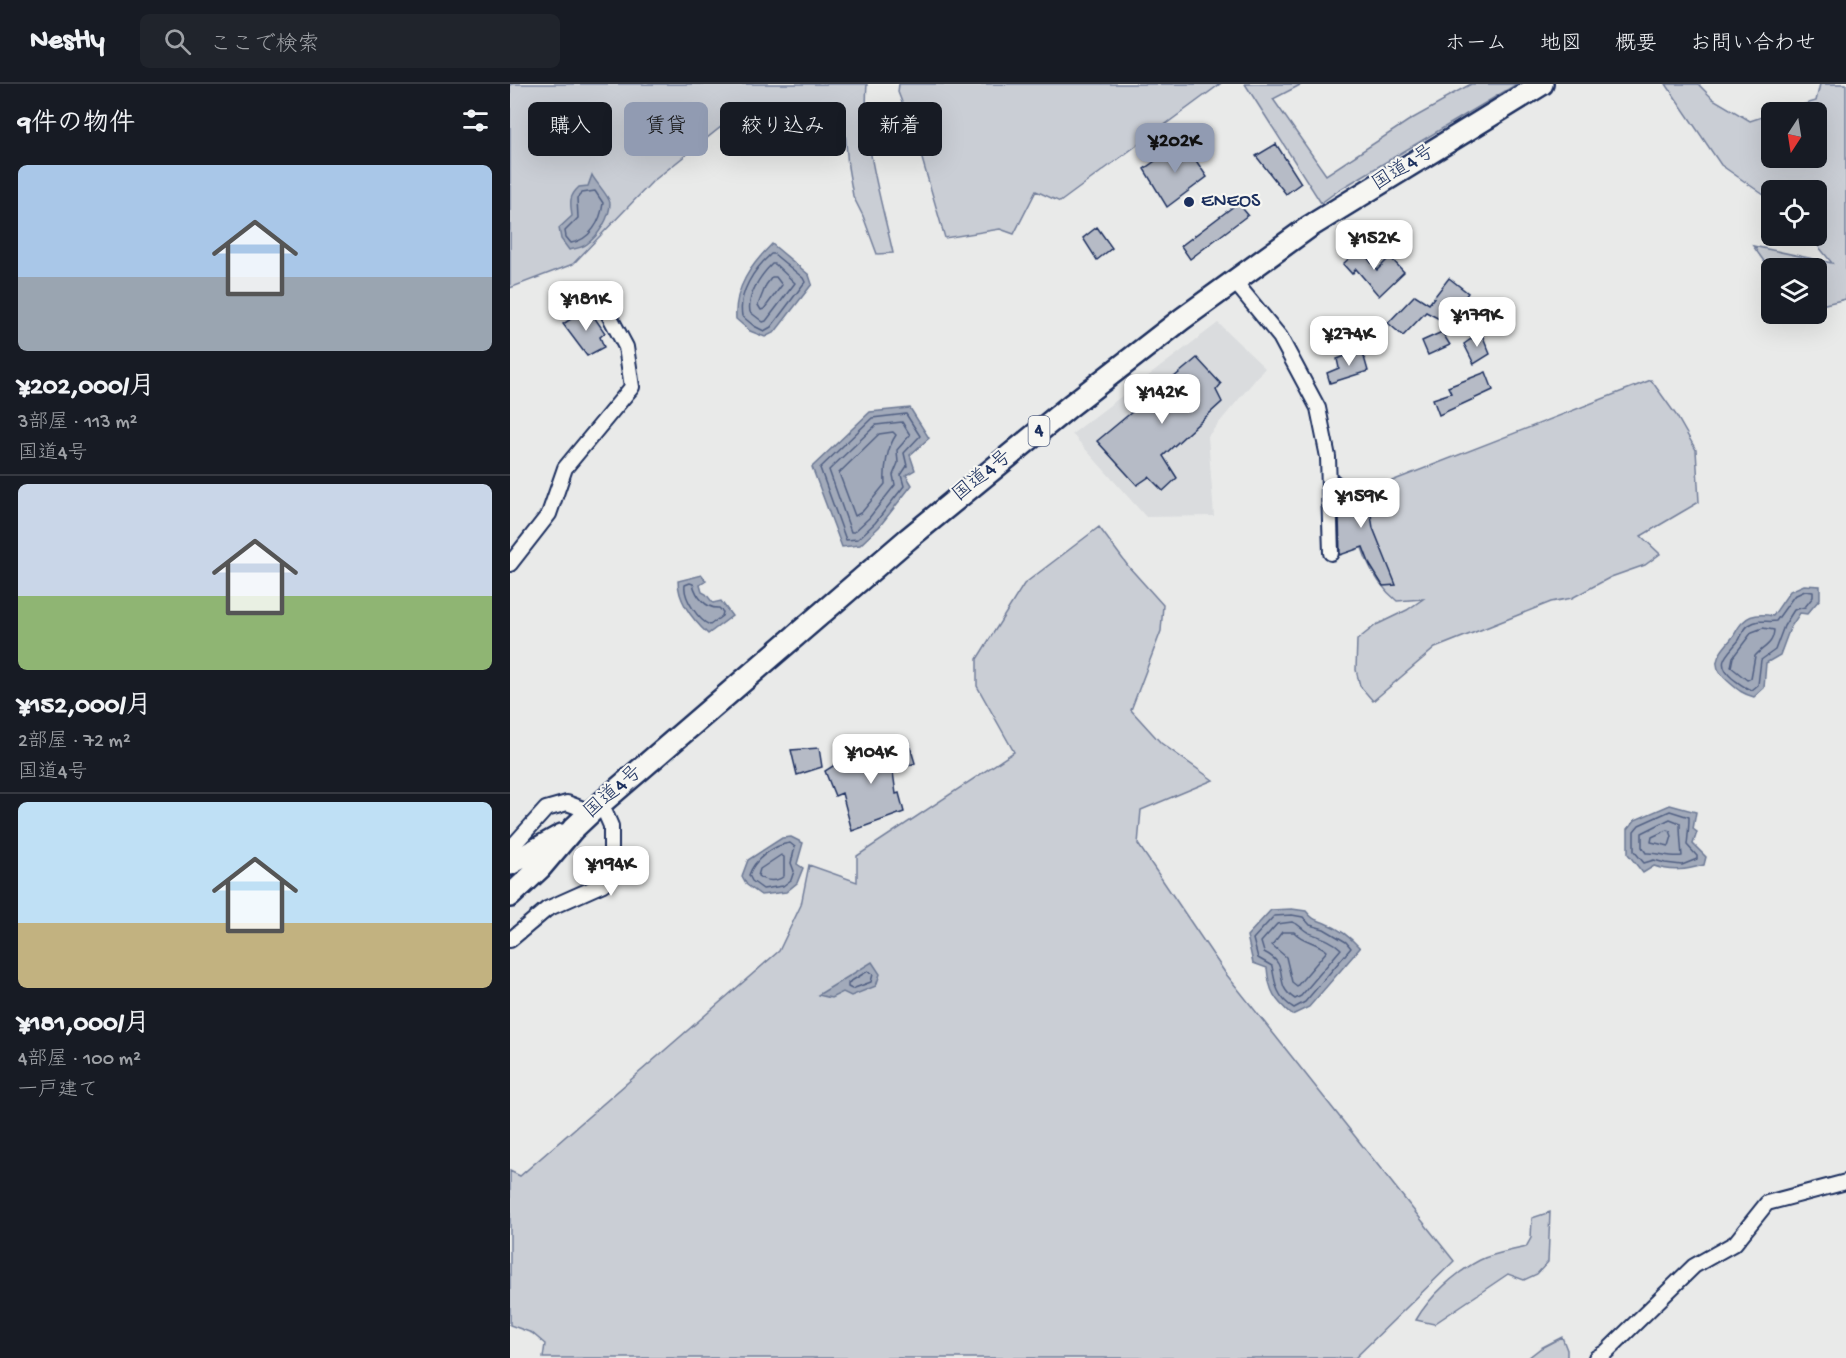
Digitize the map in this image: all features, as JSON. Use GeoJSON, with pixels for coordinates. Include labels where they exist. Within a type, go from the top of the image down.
{"type":"FeatureCollection","features":[{"type":"Feature","properties":{"kind":"highway","name":"国道4号"},"geometry":{"type":"LineString","coordinates":[[510,896],[540,868],[573,829],[596,807],[909,538],[1070,406],[1182,319],[1309,227],[1542,84]]}},
{"type":"Feature","properties":{"kind":"highway","name":"国道4号"},"geometry":{"type":"LineString","coordinates":[[510,864],[573,829]]}},
{"type":"Feature","properties":{"kind":"street"},"geometry":{"type":"LineString","coordinates":[[1235,282],[1280,337],[1318,408],[1328,457],[1331,553]]}},
{"type":"Feature","properties":{"kind":"street"},"geometry":{"type":"LineString","coordinates":[[510,564],[549,514],[566,468],[632,387],[626,347],[602,302]]}},
{"type":"Feature","properties":{"kind":"street"},"geometry":{"type":"LineString","coordinates":[[510,849],[546,809],[567,803],[596,807],[611,826],[611,865],[603,884],[547,909],[510,940]]}},
{"type":"Feature","properties":{"kind":"street"},"geometry":{"type":"LineString","coordinates":[[1596,1358],[1606,1352],[1694,1266],[1735,1243],[1767,1203],[1846,1182]]}},
{"type":"Feature","properties":{"kind":"shaded area"},"geometry":{"type":"Polygon","coordinates":[[[510,84],[867,84],[866,102],[858,102],[858,156],[871,156],[893,253],[877,254],[853,196],[846,142],[846,102],[720,102],[720,128],[708,137],[708,102],[624,102],[624,156],[685,156],[652,182],[573,264],[510,288],[510,84]]]}},
{"type":"Feature","properties":{"kind":"shaded area"},"geometry":{"type":"Polygon","coordinates":[[[899,84],[1220,84],[1060,202],[1036,191],[1014,234],[1000,229],[945,238],[921,156],[942,156],[942,102],[902,102],[898,92],[899,84]]]}},
{"type":"Feature","properties":{"kind":"shaded area"},"geometry":{"type":"Polygon","coordinates":[[[1245,84],[1302,84],[1273,99],[1326,175],[1408,121],[1444,101],[1443,99],[1471,84],[1517,84],[1321,203],[1245,84]]]}},
{"type":"Feature","properties":{"kind":"shaded area"},"geometry":{"type":"Polygon","coordinates":[[[1666,84],[1698,84],[1713,99],[1750,121],[1761,117],[1761,168],[1827,168],[1827,102],[1813,102],[1816,101],[1820,84],[1846,84],[1846,299],[1827,304],[1827,262],[1832,263],[1818,246],[1827,246],[1827,180],[1761,180],[1761,193],[1721,165],[1666,84]]]}},
{"type":"Feature","properties":{"kind":"shaded area"},"geometry":{"type":"Polygon","coordinates":[[[1753,246],[1809,258],[1762,258],[1753,246]]]}},
{"type":"Feature","properties":{"kind":"shaded area"},"geometry":{"type":"Polygon","coordinates":[[[1218,323],[1265,368],[1208,436],[1214,516],[1146,517],[1072,434],[1218,323]]]}},
{"type":"Feature","properties":{"kind":"shaded area"},"geometry":{"type":"Polygon","coordinates":[[[1651,380],[1676,415],[1696,450],[1699,502],[1641,536],[1660,554],[1645,565],[1611,577],[1572,598],[1551,602],[1435,648],[1373,701],[1360,686],[1356,670],[1357,640],[1376,625],[1407,610],[1423,599],[1397,601],[1387,592],[1372,570],[1361,545],[1354,506],[1374,488],[1651,380]]]}},
{"type":"Feature","properties":{"kind":"shaded area"},"geometry":{"type":"Polygon","coordinates":[[[1099,527],[1128,566],[1163,605],[1161,631],[1131,710],[1161,743],[1213,780],[1141,810],[1138,844],[1226,974],[1454,1261],[1355,1358],[543,1358],[545,1344],[532,1333],[510,1325],[510,1171],[520,1176],[779,951],[801,905],[809,865],[857,882],[857,856],[1014,752],[977,686],[977,659],[1024,584],[1099,527]]]}},
{"type":"Feature","properties":{"kind":"shaded area"},"geometry":{"type":"Polygon","coordinates":[[[1550,1212],[1548,1262],[1537,1274],[1524,1280],[1508,1274],[1434,1324],[1416,1320],[1452,1278],[1471,1265],[1491,1256],[1526,1247],[1531,1238],[1532,1218],[1550,1212]]]}},
{"type":"Feature","properties":{"kind":"shaded area"},"geometry":{"type":"Polygon","coordinates":[[[1562,1337],[1567,1350],[1567,1358],[1528,1358],[1541,1348],[1562,1337]]]}},
{"type":"Feature","properties":{"kind":"water"},"geometry":{"type":"Polygon","coordinates":[[[592,175],[609,200],[608,215],[603,226],[591,241],[569,250],[561,239],[559,228],[572,216],[573,193],[579,187],[588,186],[592,175]]]}},
{"type":"Feature","properties":{"kind":"water"},"geometry":{"type":"Polygon","coordinates":[[[772,244],[809,275],[812,284],[775,332],[765,337],[750,331],[736,319],[736,308],[745,278],[772,244]]]}},
{"type":"Feature","properties":{"kind":"water"},"geometry":{"type":"Polygon","coordinates":[[[910,408],[929,438],[910,455],[915,470],[906,475],[912,485],[879,527],[860,545],[842,547],[812,467],[870,412],[910,408]]]}},
{"type":"Feature","properties":{"kind":"water"},"geometry":{"type":"Polygon","coordinates":[[[702,575],[706,581],[700,585],[702,592],[713,603],[721,601],[732,616],[708,634],[687,610],[678,581],[702,575]]]}},
{"type":"Feature","properties":{"kind":"water"},"geometry":{"type":"Polygon","coordinates":[[[1804,585],[1820,586],[1820,599],[1807,614],[1800,613],[1790,628],[1780,655],[1766,663],[1764,688],[1754,697],[1741,692],[1719,671],[1717,660],[1719,655],[1746,619],[1757,615],[1773,616],[1790,591],[1804,585]]]}},
{"type":"Feature","properties":{"kind":"water"},"geometry":{"type":"Polygon","coordinates":[[[1670,805],[1696,812],[1693,829],[1697,832],[1693,844],[1706,857],[1704,865],[1679,870],[1654,866],[1643,873],[1628,854],[1628,829],[1635,820],[1670,805]]]}},
{"type":"Feature","properties":{"kind":"water"},"geometry":{"type":"Polygon","coordinates":[[[791,837],[803,843],[797,864],[803,868],[797,883],[786,892],[761,895],[747,885],[742,876],[748,860],[782,838],[791,837]]]}},
{"type":"Feature","properties":{"kind":"water"},"geometry":{"type":"Polygon","coordinates":[[[1271,910],[1306,911],[1313,918],[1341,931],[1360,948],[1309,1007],[1292,1015],[1274,995],[1269,983],[1267,968],[1253,963],[1247,936],[1271,910]]]}},
{"type":"Feature","properties":{"kind":"water"},"geometry":{"type":"Polygon","coordinates":[[[872,962],[880,974],[876,986],[851,996],[843,992],[831,998],[818,995],[872,962]]]}},
{"type":"Feature","properties":{"kind":"building"},"geometry":{"type":"Polygon","coordinates":[[[1183,141],[1207,177],[1167,207],[1144,169],[1183,141]]]}},
{"type":"Feature","properties":{"kind":"building"},"geometry":{"type":"Polygon","coordinates":[[[1276,144],[1301,183],[1286,194],[1256,156],[1276,144]]]}},
{"type":"Feature","properties":{"kind":"building"},"geometry":{"type":"Polygon","coordinates":[[[1238,203],[1248,215],[1190,259],[1181,246],[1238,203]]]}},
{"type":"Feature","properties":{"kind":"building"},"geometry":{"type":"Polygon","coordinates":[[[1097,227],[1112,248],[1097,260],[1083,238],[1097,227]]]}},
{"type":"Feature","properties":{"kind":"building"},"geometry":{"type":"Polygon","coordinates":[[[1360,248],[1377,270],[1390,257],[1404,272],[1379,296],[1356,269],[1352,274],[1343,264],[1360,248]]]}},
{"type":"Feature","properties":{"kind":"building"},"geometry":{"type":"Polygon","coordinates":[[[1449,278],[1468,293],[1447,323],[1426,312],[1403,336],[1388,323],[1415,295],[1429,304],[1449,278]]]}},
{"type":"Feature","properties":{"kind":"building"},"geometry":{"type":"Polygon","coordinates":[[[588,308],[605,333],[600,337],[604,347],[587,356],[563,324],[588,308]]]}},
{"type":"Feature","properties":{"kind":"building"},"geometry":{"type":"Polygon","coordinates":[[[1442,332],[1450,345],[1428,355],[1422,341],[1442,332]]]}},
{"type":"Feature","properties":{"kind":"building"},"geometry":{"type":"Polygon","coordinates":[[[1481,332],[1490,354],[1474,364],[1464,344],[1481,332]]]}},
{"type":"Feature","properties":{"kind":"building"},"geometry":{"type":"Polygon","coordinates":[[[1362,350],[1368,371],[1330,383],[1327,373],[1339,368],[1337,359],[1362,350]]]}},
{"type":"Feature","properties":{"kind":"building"},"geometry":{"type":"Polygon","coordinates":[[[1197,358],[1221,384],[1216,390],[1222,402],[1163,456],[1177,478],[1163,491],[1149,477],[1137,485],[1097,441],[1197,358]]]}},
{"type":"Feature","properties":{"kind":"building"},"geometry":{"type":"Polygon","coordinates":[[[1486,372],[1493,390],[1439,415],[1433,399],[1451,393],[1448,387],[1486,372]]]}},
{"type":"Feature","properties":{"kind":"building"},"geometry":{"type":"Polygon","coordinates":[[[1338,475],[1364,497],[1373,490],[1380,501],[1370,508],[1373,528],[1396,585],[1383,586],[1370,565],[1363,547],[1340,555],[1338,475]]]}},
{"type":"Feature","properties":{"kind":"building"},"geometry":{"type":"Polygon","coordinates":[[[908,740],[915,763],[893,772],[896,794],[899,793],[904,812],[852,831],[842,793],[835,796],[825,771],[852,754],[857,765],[908,740]]]}},
{"type":"Feature","properties":{"kind":"building"},"geometry":{"type":"Polygon","coordinates":[[[819,748],[822,767],[797,775],[791,750],[819,748]]]}},
{"type":"Feature","properties":{"kind":"place","name":"ENEOS"},"geometry":{"type":"Point","coordinates":[1189,202]}}]}
